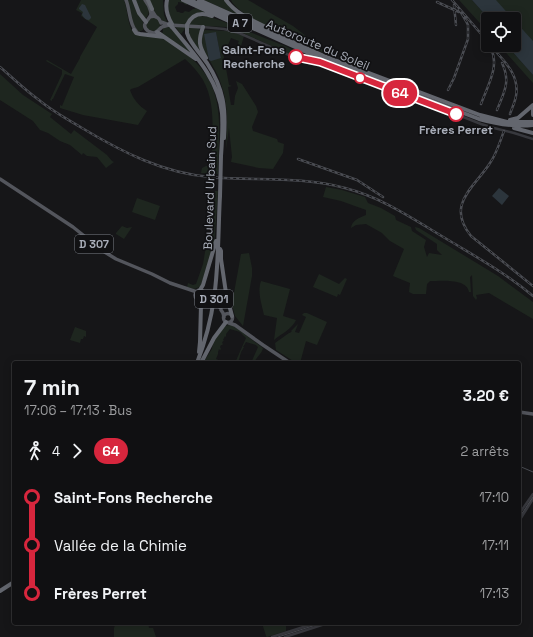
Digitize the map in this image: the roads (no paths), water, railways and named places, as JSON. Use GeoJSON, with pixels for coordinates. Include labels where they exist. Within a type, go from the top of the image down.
{"type":"FeatureCollection","features":[{"type":"Feature","properties":{"kind":"highway"},"geometry":{"type":"LineString","coordinates":[[134,0],[138,12],[146,22]]}},
{"type":"Feature","properties":{"kind":"highway","name":"D 301"},"geometry":{"type":"LineString","coordinates":[[166,0],[164,11],[171,25],[205,65],[215,81],[220,93],[223,107],[225,134]]}},
{"type":"Feature","properties":{"kind":"highway"},"geometry":{"type":"LineString","coordinates":[[183,0],[286,46],[291,44],[288,38],[239,14],[226,0]]}},
{"type":"Feature","properties":{"kind":"highway","name":"Autoroute du Soleil"},"geometry":{"type":"LineString","coordinates":[[190,0],[291,44],[480,115],[496,120],[517,123],[533,122]]}},
{"type":"Feature","properties":{"kind":"highway","name":"Autoroute du Soleil"},"geometry":{"type":"LineString","coordinates":[[199,0],[333,64],[479,119],[506,125],[533,125]]}},
{"type":"Feature","properties":{"kind":"highway"},"geometry":{"type":"LineString","coordinates":[[230,0],[237,10],[256,22]]}},
{"type":"Feature","properties":{"kind":"highway"},"geometry":{"type":"LineString","coordinates":[[148,2],[152,9]]}},
{"type":"Feature","properties":{"kind":"highway"},"geometry":{"type":"LineString","coordinates":[[225,134],[224,106],[219,86],[210,68],[189,39],[187,26],[193,17],[202,14],[210,15],[235,24]]}},
{"type":"Feature","properties":{"kind":"highway","name":"Boulevard Urbain Sud"},"geometry":{"type":"LineString","coordinates":[[171,25],[207,72],[216,90],[221,106],[222,156],[218,284],[214,316],[199,361]]}},
{"type":"Feature","properties":{"kind":"highway"},"geometry":{"type":"LineString","coordinates":[[203,27],[200,37],[200,45],[216,76],[223,94],[226,114],[225,134]]}},
{"type":"Feature","properties":{"kind":"highway"},"geometry":{"type":"LineString","coordinates":[[134,30],[136,33],[140,34],[165,37]]}},
{"type":"Feature","properties":{"kind":"highway"},"geometry":{"type":"LineString","coordinates":[[157,32],[191,55],[207,72]]}},
{"type":"Feature","properties":{"kind":"highway"},"geometry":{"type":"LineString","coordinates":[[496,120],[508,121],[520,117],[533,105]]}},
{"type":"Feature","properties":{"kind":"highway"},"geometry":{"type":"LineString","coordinates":[[533,110],[533,115]]}},
{"type":"Feature","properties":{"kind":"highway"},"geometry":{"type":"LineString","coordinates":[[479,119],[489,123],[518,128],[533,133]]}},
{"type":"Feature","properties":{"kind":"highway","name":"Boulevard Urbain Sud"},"geometry":{"type":"LineString","coordinates":[[222,156],[225,134]]}},
{"type":"Feature","properties":{"kind":"highway","name":"Boulevard Urbain Sud"},"geometry":{"type":"LineString","coordinates":[[199,361],[208,330],[214,299],[221,196]]}},
{"type":"Feature","properties":{"kind":"highway"},"geometry":{"type":"LineString","coordinates":[[197,292],[203,285],[218,233]]}},
{"type":"Feature","properties":{"kind":"highway"},"geometry":{"type":"LineString","coordinates":[[220,249],[226,293],[231,316]]}},
{"type":"Feature","properties":{"kind":"highway"},"geometry":{"type":"LineString","coordinates":[[198,361],[201,305],[204,299]]}},
{"type":"Feature","properties":{"kind":"highway"},"geometry":{"type":"LineString","coordinates":[[199,361],[214,338],[228,323]]}},
{"type":"Feature","properties":{"kind":"highway"},"geometry":{"type":"LineString","coordinates":[[0,593],[12,584]]}},
{"type":"Feature","properties":{"kind":"main road"},"geometry":{"type":"LineString","coordinates":[[126,0],[130,10],[134,30],[137,32],[153,33],[157,32],[161,28],[171,25]]}},
{"type":"Feature","properties":{"kind":"main road"},"geometry":{"type":"LineString","coordinates":[[145,0],[148,2],[151,13],[146,22],[146,28],[149,32]]}},
{"type":"Feature","properties":{"kind":"main road"},"geometry":{"type":"LineString","coordinates":[[152,9],[156,17],[159,18],[161,22],[171,25],[203,27]]}},
{"type":"Feature","properties":{"kind":"main road"},"geometry":{"type":"LineString","coordinates":[[150,17],[156,17]]}},
{"type":"Feature","properties":{"kind":"main road"},"geometry":{"type":"LineString","coordinates":[[161,22],[161,28]]}},
{"type":"Feature","properties":{"kind":"main road"},"geometry":{"type":"LineString","coordinates":[[141,33],[146,28]]}},
{"type":"Feature","properties":{"kind":"main road","name":"D 307"},"geometry":{"type":"LineString","coordinates":[[0,179],[74,227],[103,251],[116,259],[170,283],[197,292]]}},
{"type":"Feature","properties":{"kind":"main road"},"geometry":{"type":"LineString","coordinates":[[204,299],[204,293],[197,292],[196,298],[204,299],[231,316],[243,331]]}},
{"type":"Feature","properties":{"kind":"main road"},"geometry":{"type":"LineString","coordinates":[[221,309],[224,317],[223,319],[228,323],[233,324],[287,361]]}},
{"type":"Feature","properties":{"kind":"main road"},"geometry":{"type":"LineString","coordinates":[[224,317],[225,314],[231,316]]}},
{"type":"Feature","properties":{"kind":"main road"},"geometry":{"type":"LineString","coordinates":[[228,323],[232,321],[231,316]]}},
{"type":"Feature","properties":{"kind":"main road"},"geometry":{"type":"LineString","coordinates":[[521,412],[533,414]]}},
{"type":"Feature","properties":{"kind":"street"},"geometry":{"type":"LineString","coordinates":[[203,27],[224,28],[240,33],[289,55],[320,62],[481,124],[533,139]]}},
{"type":"Feature","properties":{"kind":"street"},"geometry":{"type":"LineString","coordinates":[[521,511],[533,494]]}},
{"type":"Feature","properties":{"kind":"street"},"geometry":{"type":"LineString","coordinates":[[521,518],[533,499]]}},
{"type":"Feature","properties":{"kind":"street"},"geometry":{"type":"LineString","coordinates":[[272,637],[310,625]]}},
{"type":"Feature","properties":{"kind":"street"},"geometry":{"type":"LineString","coordinates":[[285,637],[322,625]]}},
{"type":"Feature","properties":{"kind":"tram line"},"geometry":{"type":"LineString","coordinates":[[521,467],[533,472]]}},
{"type":"Feature","properties":{"kind":"tram line"},"geometry":{"type":"LineString","coordinates":[[521,515],[533,497]]}},
{"type":"Feature","properties":{"kind":"tram line"},"geometry":{"type":"LineString","coordinates":[[278,637],[316,625]]}},
{"type":"Feature","properties":{"kind":"railway"},"geometry":{"type":"LineString","coordinates":[[452,0],[481,34]]}},
{"type":"Feature","properties":{"kind":"railway"},"geometry":{"type":"LineString","coordinates":[[437,2],[459,12]]}},
{"type":"Feature","properties":{"kind":"railway"},"geometry":{"type":"LineString","coordinates":[[454,5],[456,25]]}},
{"type":"Feature","properties":{"kind":"railway"},"geometry":{"type":"LineString","coordinates":[[448,90],[454,78],[468,39],[468,25],[459,9]]}},
{"type":"Feature","properties":{"kind":"railway"},"geometry":{"type":"LineString","coordinates":[[481,104],[492,76],[494,62],[492,52]]}},
{"type":"Feature","properties":{"kind":"railway"},"geometry":{"type":"LineString","coordinates":[[496,52],[513,74],[517,88],[510,114]]}},
{"type":"Feature","properties":{"kind":"railway"},"geometry":{"type":"LineString","coordinates":[[497,110],[506,87],[506,76],[502,63]]}},
{"type":"Feature","properties":{"kind":"railway"},"geometry":{"type":"LineString","coordinates":[[0,67],[54,111],[97,137],[143,160],[193,175],[227,178],[295,180],[328,184],[359,192],[412,218],[492,267],[533,296]]}},
{"type":"Feature","properties":{"kind":"railway"},"geometry":{"type":"LineString","coordinates":[[504,131],[492,159],[484,172],[465,196],[461,214],[464,225],[471,236],[533,286]]}},
{"type":"Feature","properties":{"kind":"railway"},"geometry":{"type":"LineString","coordinates":[[298,159],[357,180],[383,197]]}},
{"type":"Feature","properties":{"kind":"place","name":"Saint-Fons Recherche"},"geometry":{"type":"Point","coordinates":[296,57]}},
{"type":"Feature","properties":{"kind":"place","name":"Frères Perret"},"geometry":{"type":"Point","coordinates":[456,114]}}]}
